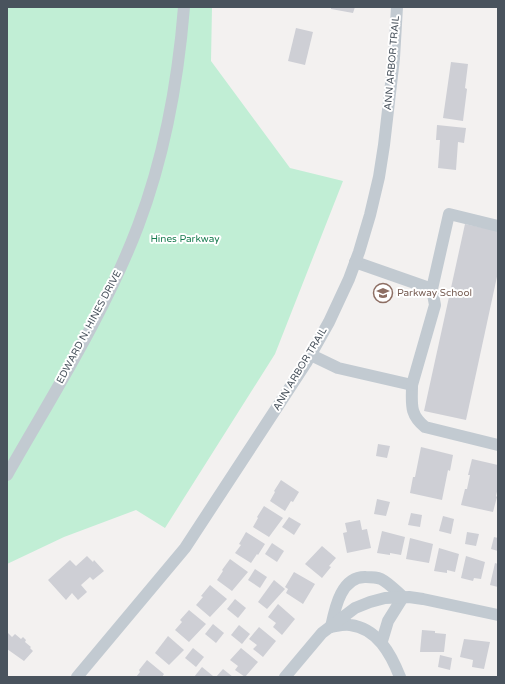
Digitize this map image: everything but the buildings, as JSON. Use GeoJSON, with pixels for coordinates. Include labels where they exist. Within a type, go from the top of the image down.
{"type":"FeatureCollection","features":[{"type":"Feature","properties":{"kind":"street","name":"EDWARD N. HINES DRIVE"},"geometry":{"type":"LineString","coordinates":[[7,475],[102,306],[138,226],[158,163],[169,119],[177,74],[184,7]]}},
{"type":"Feature","properties":{"kind":"street","name":"ANN ARBOR TRAIL"},"geometry":{"type":"LineString","coordinates":[[77,677],[185,548],[311,355],[329,322],[349,279],[355,262],[370,215],[379,177],[394,58],[397,7]]}},
{"type":"Feature","properties":{"kind":"street"},"geometry":{"type":"LineString","coordinates":[[498,226],[449,214],[432,289],[435,305],[412,385],[412,409],[417,420],[425,426],[498,445]]}},
{"type":"Feature","properties":{"kind":"street"},"geometry":{"type":"LineString","coordinates":[[355,262],[432,289]]}},
{"type":"Feature","properties":{"kind":"street"},"geometry":{"type":"LineString","coordinates":[[311,355],[338,368],[412,385]]}},
{"type":"Feature","properties":{"kind":"street"},"geometry":{"type":"LineString","coordinates":[[331,627],[334,611],[345,586],[354,579],[360,577],[373,577],[382,580],[403,597]]}},
{"type":"Feature","properties":{"kind":"street"},"geometry":{"type":"LineString","coordinates":[[382,642],[388,621],[403,597]]}},
{"type":"Feature","properties":{"kind":"street"},"geometry":{"type":"LineString","coordinates":[[285,677],[322,633],[355,608],[370,602],[385,598],[403,597],[422,599],[498,615]]}},
{"type":"Feature","properties":{"kind":"street"},"geometry":{"type":"LineString","coordinates":[[331,627],[348,624],[365,629],[382,642],[400,677]]}},
{"type":"Feature","properties":{"kind":"green space","name":"Hines Parkway"},"geometry":{"type":"Polygon","coordinates":[[[7,7],[212,7],[211,61],[290,168],[343,181],[275,354],[165,528],[136,510],[64,537],[7,564],[7,7]]]}},
{"type":"Feature","properties":{"kind":"place","name":"Parkway School"},"geometry":{"type":"Point","coordinates":[383,293]}}]}
